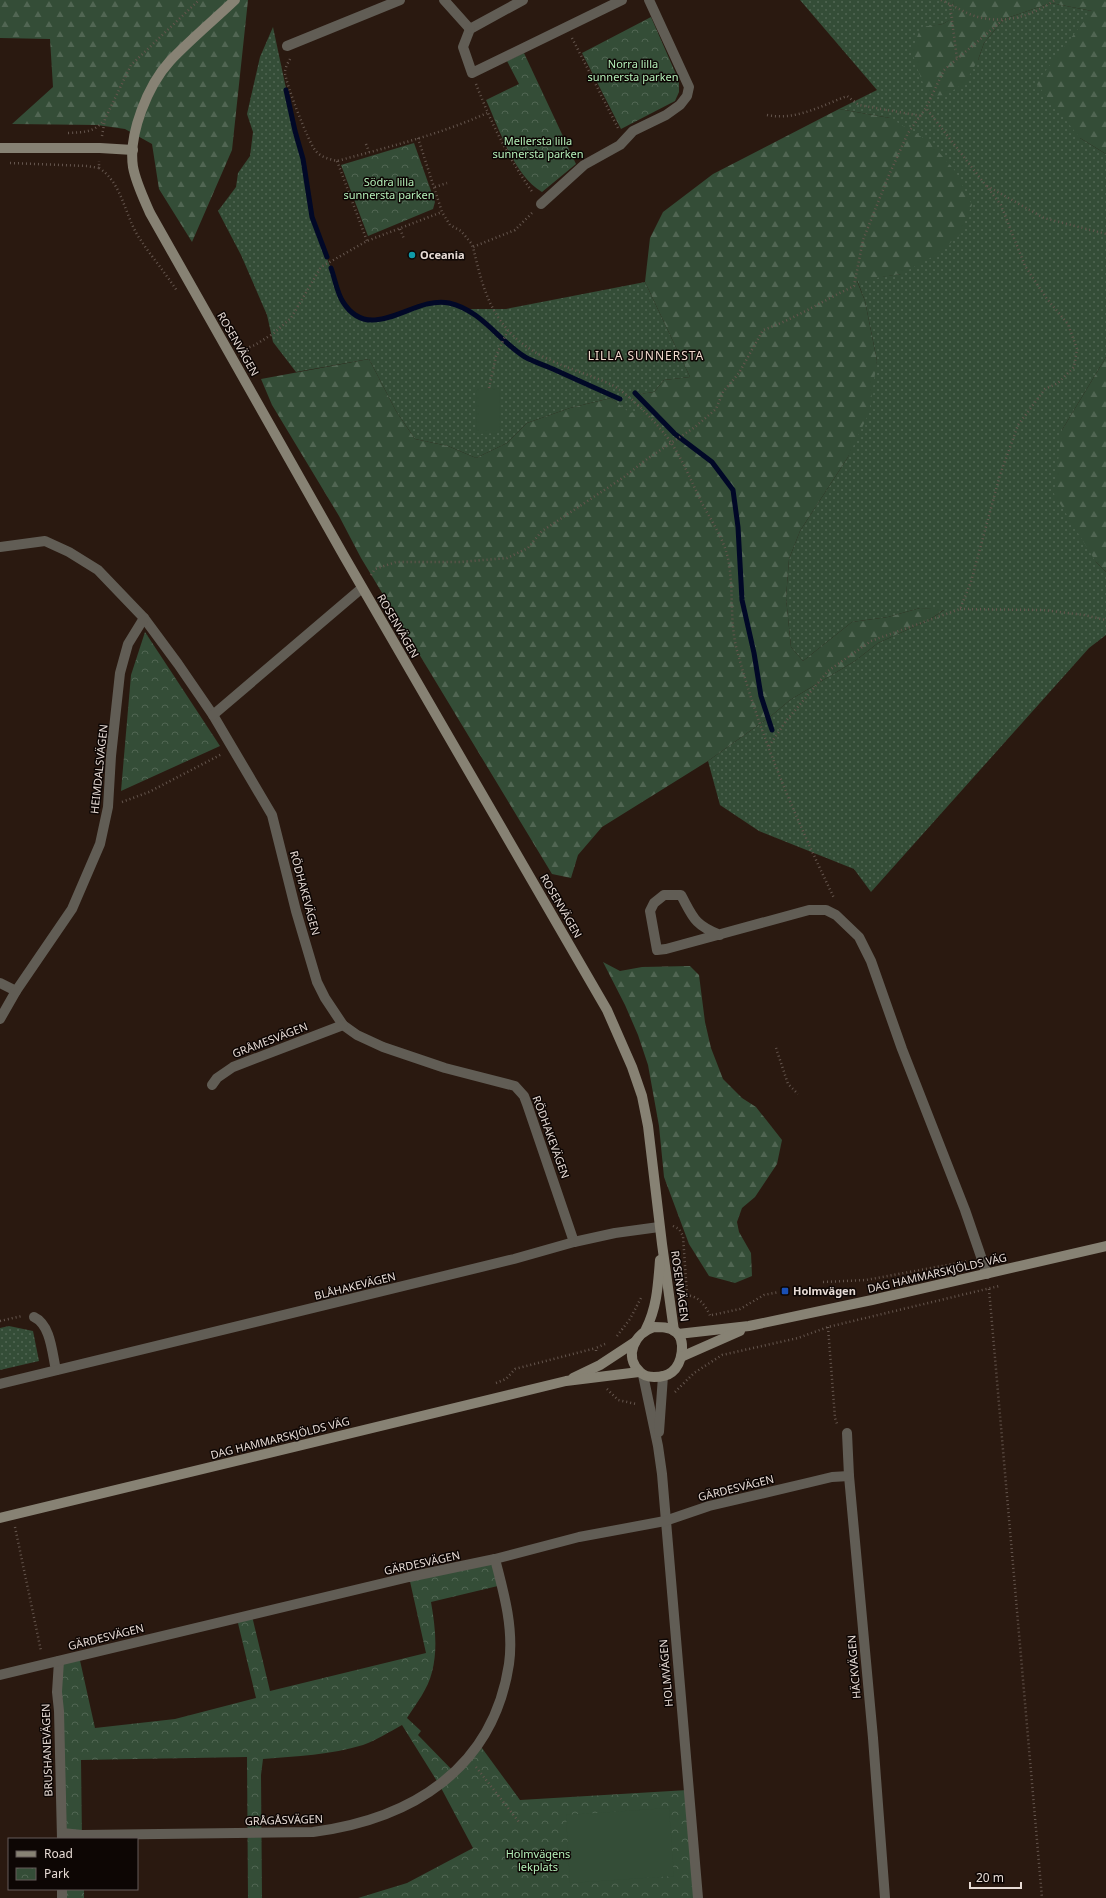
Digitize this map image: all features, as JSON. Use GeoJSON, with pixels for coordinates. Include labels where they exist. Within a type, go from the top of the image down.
{"type":"FeatureCollection","features":[{"type":"Feature","properties":{"kind":"street","name":"ROSENVÄGEN"},"geometry":{"type":"LineString","coordinates":[[235,0],[169,62],[148,94],[139,117],[133,150],[133,167],[150,213],[362,588],[607,1010],[621,1039],[642,1096],[648,1126],[662,1244],[676,1332]]}},
{"type":"Feature","properties":{"kind":"street"},"geometry":{"type":"LineString","coordinates":[[287,46],[400,0]]}},
{"type":"Feature","properties":{"kind":"street"},"geometry":{"type":"LineString","coordinates":[[444,0],[470,29]]}},
{"type":"Feature","properties":{"kind":"street"},"geometry":{"type":"LineString","coordinates":[[523,0],[470,29],[463,47],[472,72],[622,0]]}},
{"type":"Feature","properties":{"kind":"street"},"geometry":{"type":"LineString","coordinates":[[542,204],[567,179],[584,165],[620,145],[632,131],[666,115],[680,105],[686,96],[689,87],[649,0]]}},
{"type":"Feature","properties":{"kind":"street"},"geometry":{"type":"LineString","coordinates":[[0,148],[100,148],[133,150]]}},
{"type":"Feature","properties":{"kind":"street","name":"RÖDHAKEVÄGEN"},"geometry":{"type":"LineString","coordinates":[[0,547],[45,541],[69,552],[98,570],[144,618],[213,715],[272,814],[296,911],[317,982],[325,998],[343,1025],[357,1035],[383,1047],[445,1068],[515,1086],[520,1090],[527,1104],[574,1242]]}},
{"type":"Feature","properties":{"kind":"street"},"geometry":{"type":"LineString","coordinates":[[213,715],[362,588]]}},
{"type":"Feature","properties":{"kind":"street","name":"HEIMDALSVÄGEN"},"geometry":{"type":"LineString","coordinates":[[0,1020],[16,991],[72,909],[100,844],[108,807],[111,756],[120,673],[128,644],[144,618]]}},
{"type":"Feature","properties":{"kind":"street"},"geometry":{"type":"LineString","coordinates":[[720,935],[708,930],[691,917],[681,895],[664,895],[654,904],[650,911],[657,950],[666,950],[720,935],[809,910],[826,910],[836,916],[859,937],[871,961],[902,1049],[965,1210],[987,1274]]}},
{"type":"Feature","properties":{"kind":"street"},"geometry":{"type":"LineString","coordinates":[[0,983],[16,991]]}},
{"type":"Feature","properties":{"kind":"street","name":"GRÅMESVÄGEN"},"geometry":{"type":"LineString","coordinates":[[212,1085],[217,1078],[232,1067],[343,1025]]}},
{"type":"Feature","properties":{"kind":"street","name":"BLÅHAKEVÄGEN"},"geometry":{"type":"LineString","coordinates":[[0,1384],[514,1260],[574,1242],[615,1233],[660,1227]]}},
{"type":"Feature","properties":{"kind":"street","name":"ROSENVÄGEN"},"geometry":{"type":"LineString","coordinates":[[646,1329],[653,1315],[657,1298],[662,1244]]}},
{"type":"Feature","properties":{"kind":"street","name":"DAG HAMMARSKJÖLDS VÄG"},"geometry":{"type":"LineString","coordinates":[[566,1381],[600,1365],[635,1342],[639,1335],[646,1329],[654,1327],[667,1327],[676,1332],[716,1331],[749,1326],[987,1274],[1106,1246]]}},
{"type":"Feature","properties":{"kind":"street"},"geometry":{"type":"LineString","coordinates":[[34,1317],[40,1320],[46,1329],[56,1370]]}},
{"type":"Feature","properties":{"kind":"street","name":"DAG HAMMARSKJÖLDS VÄG"},"geometry":{"type":"LineString","coordinates":[[681,1357],[749,1326]]}},
{"type":"Feature","properties":{"kind":"street"},"geometry":{"type":"LineString","coordinates":[[663,1376],[672,1372],[681,1357],[681,1345],[676,1332]]}},
{"type":"Feature","properties":{"kind":"street"},"geometry":{"type":"LineString","coordinates":[[635,1342],[632,1350],[632,1357],[641,1373]]}},
{"type":"Feature","properties":{"kind":"street","name":"DAG HAMMARSKJÖLDS VÄG"},"geometry":{"type":"LineString","coordinates":[[0,1518],[566,1381],[641,1373],[649,1377],[663,1376]]}},
{"type":"Feature","properties":{"kind":"street","name":"HOLMVÄGEN"},"geometry":{"type":"LineString","coordinates":[[641,1373],[649,1402],[658,1446],[698,1898]]}},
{"type":"Feature","properties":{"kind":"street","name":"HOLMVÄGEN"},"geometry":{"type":"LineString","coordinates":[[658,1446],[663,1376]]}},
{"type":"Feature","properties":{"kind":"street","name":"HÄCKVÄGEN"},"geometry":{"type":"LineString","coordinates":[[847,1433],[849,1476],[873,1738],[885,1898]]}},
{"type":"Feature","properties":{"kind":"street","name":"GÄRDESVÄGEN"},"geometry":{"type":"LineString","coordinates":[[0,1675],[409,1577],[495,1559],[579,1537],[665,1521],[709,1506],[832,1477],[849,1476]]}},
{"type":"Feature","properties":{"kind":"street","name":"GRÅGÅSVÄGEN"},"geometry":{"type":"LineString","coordinates":[[62,1836],[313,1832],[334,1829],[388,1813],[429,1793],[455,1773],[469,1757],[479,1744],[494,1718],[509,1663],[507,1608],[495,1559]]}},
{"type":"Feature","properties":{"kind":"street","name":"BRUSHANEVÄGEN"},"geometry":{"type":"LineString","coordinates":[[59,1661],[57,1692],[59,1711],[62,1836]]}},
{"type":"Feature","properties":{"kind":"path"},"geometry":{"type":"LineString","coordinates":[[65,133],[94,130],[99,127],[104,120],[131,65],[200,0]]}},
{"type":"Feature","properties":{"kind":"path"},"geometry":{"type":"LineString","coordinates":[[941,0],[978,17],[1004,19],[1021,18],[1055,0]]}},
{"type":"Feature","properties":{"kind":"path"},"geometry":{"type":"LineString","coordinates":[[950,4],[957,60]]}},
{"type":"Feature","properties":{"kind":"path"},"geometry":{"type":"LineString","coordinates":[[362,588],[375,569],[396,562],[460,562],[507,558],[528,548],[542,531],[606,490],[670,442],[695,427],[716,409],[723,392],[739,373],[763,330],[777,325],[854,286],[863,240],[889,175],[908,133],[926,108],[944,70],[1004,19]]}},
{"type":"Feature","properties":{"kind":"path"},"geometry":{"type":"LineString","coordinates":[[566,27],[624,140]]}},
{"type":"Feature","properties":{"kind":"path"},"geometry":{"type":"LineString","coordinates":[[301,40],[286,66],[285,73],[290,93],[315,150],[326,158],[337,161],[460,125],[487,113]]}},
{"type":"Feature","properties":{"kind":"path"},"geometry":{"type":"LineString","coordinates":[[472,72],[487,113],[512,163],[542,204],[515,230],[473,247]]}},
{"type":"Feature","properties":{"kind":"path"},"geometry":{"type":"LineString","coordinates":[[767,115],[780,118],[795,116],[847,96],[859,105],[921,116]]}},
{"type":"Feature","properties":{"kind":"path"},"geometry":{"type":"LineString","coordinates":[[926,108],[1001,205],[1025,266],[1047,299],[1068,324],[1077,349],[1074,367],[1058,383],[1045,389],[1018,425],[1000,475],[971,582],[960,609]]}},
{"type":"Feature","properties":{"kind":"path"},"geometry":{"type":"LineString","coordinates":[[2,163],[87,166],[99,168],[104,120]]}},
{"type":"Feature","properties":{"kind":"path"},"geometry":{"type":"LineString","coordinates":[[418,138],[442,212],[450,225],[461,231],[471,243],[483,287],[499,319],[508,330],[531,351],[575,371],[612,385],[638,405],[670,442],[686,468],[719,533],[729,563],[731,619],[737,650],[768,747],[800,829],[837,905]]}},
{"type":"Feature","properties":{"kind":"path"},"geometry":{"type":"LineString","coordinates":[[366,144],[369,152]]}},
{"type":"Feature","properties":{"kind":"path"},"geometry":{"type":"LineString","coordinates":[[337,161],[367,241]]}},
{"type":"Feature","properties":{"kind":"path"},"geometry":{"type":"LineString","coordinates":[[435,187],[448,183]]}},
{"type":"Feature","properties":{"kind":"path"},"geometry":{"type":"LineString","coordinates":[[985,184],[1044,218],[1106,234]]}},
{"type":"Feature","properties":{"kind":"path"},"geometry":{"type":"LineString","coordinates":[[244,357],[240,351],[255,345],[291,318],[320,267],[367,241],[442,212]]}},
{"type":"Feature","properties":{"kind":"path"},"geometry":{"type":"LineString","coordinates":[[400,229],[404,239]]}},
{"type":"Feature","properties":{"kind":"path"},"geometry":{"type":"LineString","coordinates":[[489,388],[496,356],[508,330]]}},
{"type":"Feature","properties":{"kind":"path"},"geometry":{"type":"LineString","coordinates":[[768,747],[786,721],[828,671],[871,641],[960,609],[1043,610],[1084,615],[1106,620]]}},
{"type":"Feature","properties":{"kind":"path"},"geometry":{"type":"LineString","coordinates":[[108,807],[149,792],[233,748]]}},
{"type":"Feature","properties":{"kind":"path"},"geometry":{"type":"LineString","coordinates":[[776,1048],[788,1084],[798,1094]]}},
{"type":"Feature","properties":{"kind":"path"},"geometry":{"type":"LineString","coordinates":[[660,1227],[673,1226],[679,1229],[683,1236],[687,1295]]}},
{"type":"Feature","properties":{"kind":"path"},"geometry":{"type":"LineString","coordinates":[[823,1282],[866,1280],[982,1259]]}},
{"type":"Feature","properties":{"kind":"path"},"geometry":{"type":"LineString","coordinates":[[661,1400],[669,1399],[694,1373],[722,1355],[755,1345],[801,1337],[828,1327],[1004,1285]]}},
{"type":"Feature","properties":{"kind":"path"},"geometry":{"type":"LineString","coordinates":[[989,1289],[1042,1898]]}},
{"type":"Feature","properties":{"kind":"path"},"geometry":{"type":"LineString","coordinates":[[710,1316],[740,1309],[764,1296],[779,1292]]}},
{"type":"Feature","properties":{"kind":"path"},"geometry":{"type":"LineString","coordinates":[[671,1297],[687,1295],[696,1298],[707,1308],[716,1331]]}},
{"type":"Feature","properties":{"kind":"path"},"geometry":{"type":"LineString","coordinates":[[615,1340],[630,1319],[642,1298],[657,1298]]}},
{"type":"Feature","properties":{"kind":"path"},"geometry":{"type":"LineString","coordinates":[[0,1321],[25,1316],[34,1317]]}},
{"type":"Feature","properties":{"kind":"path"},"geometry":{"type":"LineString","coordinates":[[828,1327],[835,1418],[838,1426],[847,1433]]}},
{"type":"Feature","properties":{"kind":"path"},"geometry":{"type":"LineString","coordinates":[[800,1333],[801,1337]]}},
{"type":"Feature","properties":{"kind":"path"},"geometry":{"type":"LineString","coordinates":[[718,1341],[722,1355]]}},
{"type":"Feature","properties":{"kind":"path"},"geometry":{"type":"LineString","coordinates":[[600,1365],[596,1348],[608,1343]]}},
{"type":"Feature","properties":{"kind":"path"},"geometry":{"type":"LineString","coordinates":[[604,1378],[606,1388],[618,1400],[638,1404],[649,1402]]}},
{"type":"Feature","properties":{"kind":"path"},"geometry":{"type":"LineString","coordinates":[[12,1515],[43,1664]]}},
{"type":"Feature","properties":{"kind":"path"},"geometry":{"type":"LineString","coordinates":[[469,1757],[519,1822]]}},
{"type":"Feature","properties":{"kind":"green space"},"geometry":{"type":"Polygon","coordinates":[[[0,0],[248,0],[232,150],[192,242],[159,189],[152,144],[125,129],[97,125],[12,124],[53,87],[50,39],[0,38],[0,0]]]}},
{"type":"Feature","properties":{"kind":"green space"},"geometry":{"type":"Polygon","coordinates":[[[800,0],[953,0],[955,17],[943,24],[921,28],[978,60],[984,43],[1004,19],[1051,3],[1092,11],[1080,138],[1106,154],[1106,357],[1062,430],[1096,562],[1106,572],[1106,635],[1089,648],[871,892],[854,869],[759,831],[720,805],[708,761],[771,716],[790,700],[855,661],[878,643],[929,620],[944,610],[920,608],[888,617],[852,622],[803,661],[791,647],[786,598],[789,559],[800,531],[848,457],[877,361],[865,301],[857,280],[901,274],[890,118],[839,109],[877,90],[800,0]]]}},
{"type":"Feature","properties":{"kind":"green space"},"geometry":{"type":"Polygon","coordinates":[[[953,0],[1106,0],[1106,154],[1080,138],[1036,83],[1092,11],[1051,3],[1004,19],[984,43],[978,60],[965,83],[945,95],[928,96],[912,50],[921,27],[943,24],[954,17],[953,0]]]}},
{"type":"Feature","properties":{"kind":"green space","name":"Norra lilla sunnersta parken"},"geometry":{"type":"Polygon","coordinates":[[[651,17],[679,81],[679,92],[675,101],[621,129],[582,53],[651,17]]]}},
{"type":"Feature","properties":{"kind":"green space"},"geometry":{"type":"Polygon","coordinates":[[[273,27],[295,131],[303,159],[312,217],[343,302],[350,311],[363,319],[382,320],[416,307],[436,303],[449,303],[465,309],[506,309],[645,282],[690,377],[664,380],[654,392],[640,394],[653,407],[630,414],[611,398],[570,408],[527,423],[507,443],[476,458],[448,446],[415,439],[396,411],[369,359],[296,372],[273,342],[267,315],[241,255],[218,211],[236,187],[238,173],[250,156],[253,132],[247,114],[260,57],[273,27]]]}},
{"type":"Feature","properties":{"kind":"green space","name":"Mellersta lilla sunnersta parken"},"geometry":{"type":"Polygon","coordinates":[[[524,53],[576,164],[542,192],[532,185],[515,163],[486,100],[519,84],[507,61],[524,53]]]}},
{"type":"Feature","properties":{"kind":"green space"},"geometry":{"type":"Polygon","coordinates":[[[839,109],[890,118],[930,142],[956,172],[972,205],[959,236],[932,257],[901,274],[857,281],[865,301],[877,361],[869,413],[848,457],[800,531],[789,559],[786,598],[791,647],[803,661],[852,622],[888,617],[920,608],[945,609],[929,620],[878,643],[855,661],[790,700],[771,716],[708,761],[602,827],[578,855],[571,878],[552,874],[361,558],[339,516],[272,405],[261,379],[369,359],[396,411],[415,439],[448,446],[476,458],[507,443],[527,423],[570,408],[611,398],[630,413],[652,407],[639,394],[654,392],[664,380],[690,377],[645,282],[650,238],[663,212],[713,174],[839,109]]]}},
{"type":"Feature","properties":{"kind":"green space","name":"Södra lilla sunnersta parken"},"geometry":{"type":"Polygon","coordinates":[[[414,143],[435,202],[433,209],[368,236],[341,165],[414,143]]]}},
{"type":"Feature","properties":{"kind":"green space"},"geometry":{"type":"Polygon","coordinates":[[[1106,357],[1106,572],[1096,562],[1054,494],[1062,430],[1106,357]]]}},
{"type":"Feature","properties":{"kind":"green space"},"geometry":{"type":"Polygon","coordinates":[[[499,388],[500,433],[477,434],[476,389],[499,388]]]}},
{"type":"Feature","properties":{"kind":"green space"},"geometry":{"type":"Polygon","coordinates":[[[145,632],[220,746],[121,791],[131,675],[145,632]]]}},
{"type":"Feature","properties":{"kind":"green space"},"geometry":{"type":"Polygon","coordinates":[[[603,962],[620,971],[642,967],[690,966],[699,975],[705,1022],[711,1048],[723,1079],[742,1098],[756,1107],[782,1140],[777,1164],[755,1197],[742,1208],[737,1222],[739,1232],[751,1253],[752,1276],[735,1283],[709,1276],[689,1244],[664,1177],[659,1126],[648,1065],[638,1035],[625,1005],[603,962]]]}},
{"type":"Feature","properties":{"kind":"green space"},"geometry":{"type":"Polygon","coordinates":[[[9,1326],[33,1331],[39,1361],[0,1370],[0,1328],[9,1326]]]}},
{"type":"Feature","properties":{"kind":"green space","name":"Holmvägens lekplats"},"geometry":{"type":"Polygon","coordinates":[[[495,1559],[502,1585],[431,1602],[435,1637],[434,1663],[428,1684],[407,1718],[421,1731],[418,1735],[455,1773],[479,1744],[520,1800],[688,1790],[698,1898],[358,1898],[407,1883],[473,1848],[440,1786],[402,1725],[373,1741],[339,1751],[313,1755],[263,1759],[261,1775],[262,1898],[248,1898],[247,1757],[81,1760],[82,1838],[62,1838],[59,1661],[79,1656],[95,1728],[175,1719],[256,1698],[237,1619],[252,1616],[270,1691],[426,1653],[409,1577],[495,1559]]]}},
{"type":"Feature","properties":{"kind":"green space"},"geometry":{"type":"Polygon","coordinates":[[[669,1808],[674,1876],[570,1883],[566,1815],[669,1808]]]}},
{"type":"Feature","properties":{"kind":"green space"},"geometry":{"type":"Polygon","coordinates":[[[62,1890],[84,1890],[84,1898],[62,1898],[62,1890]]]}},
{"type":"Feature","properties":{"kind":"waterway"},"geometry":{"type":"LineString","coordinates":[[286,90],[303,159],[312,217],[327,257]]}},
{"type":"Feature","properties":{"kind":"waterway"},"geometry":{"type":"LineString","coordinates":[[331,268],[343,302],[354,314],[366,320],[379,320],[435,302],[449,303],[471,312],[525,357],[620,399]]}},
{"type":"Feature","properties":{"kind":"waterway"},"geometry":{"type":"LineString","coordinates":[[635,393],[675,434],[712,462],[733,490],[738,527],[742,600],[754,653],[761,696],[772,730]]}},
{"type":"Feature","properties":{"kind":"place","name":"Oceania"},"geometry":{"type":"Point","coordinates":[412,255]}},
{"type":"Feature","properties":{"kind":"place","name":"Holmvägen"},"geometry":{"type":"Point","coordinates":[785,1291]}},
{"type":"Feature","properties":{"kind":"district","name":"LILLA SUNNERSTA"},"geometry":{"type":"Point","coordinates":[646,356]}}]}
